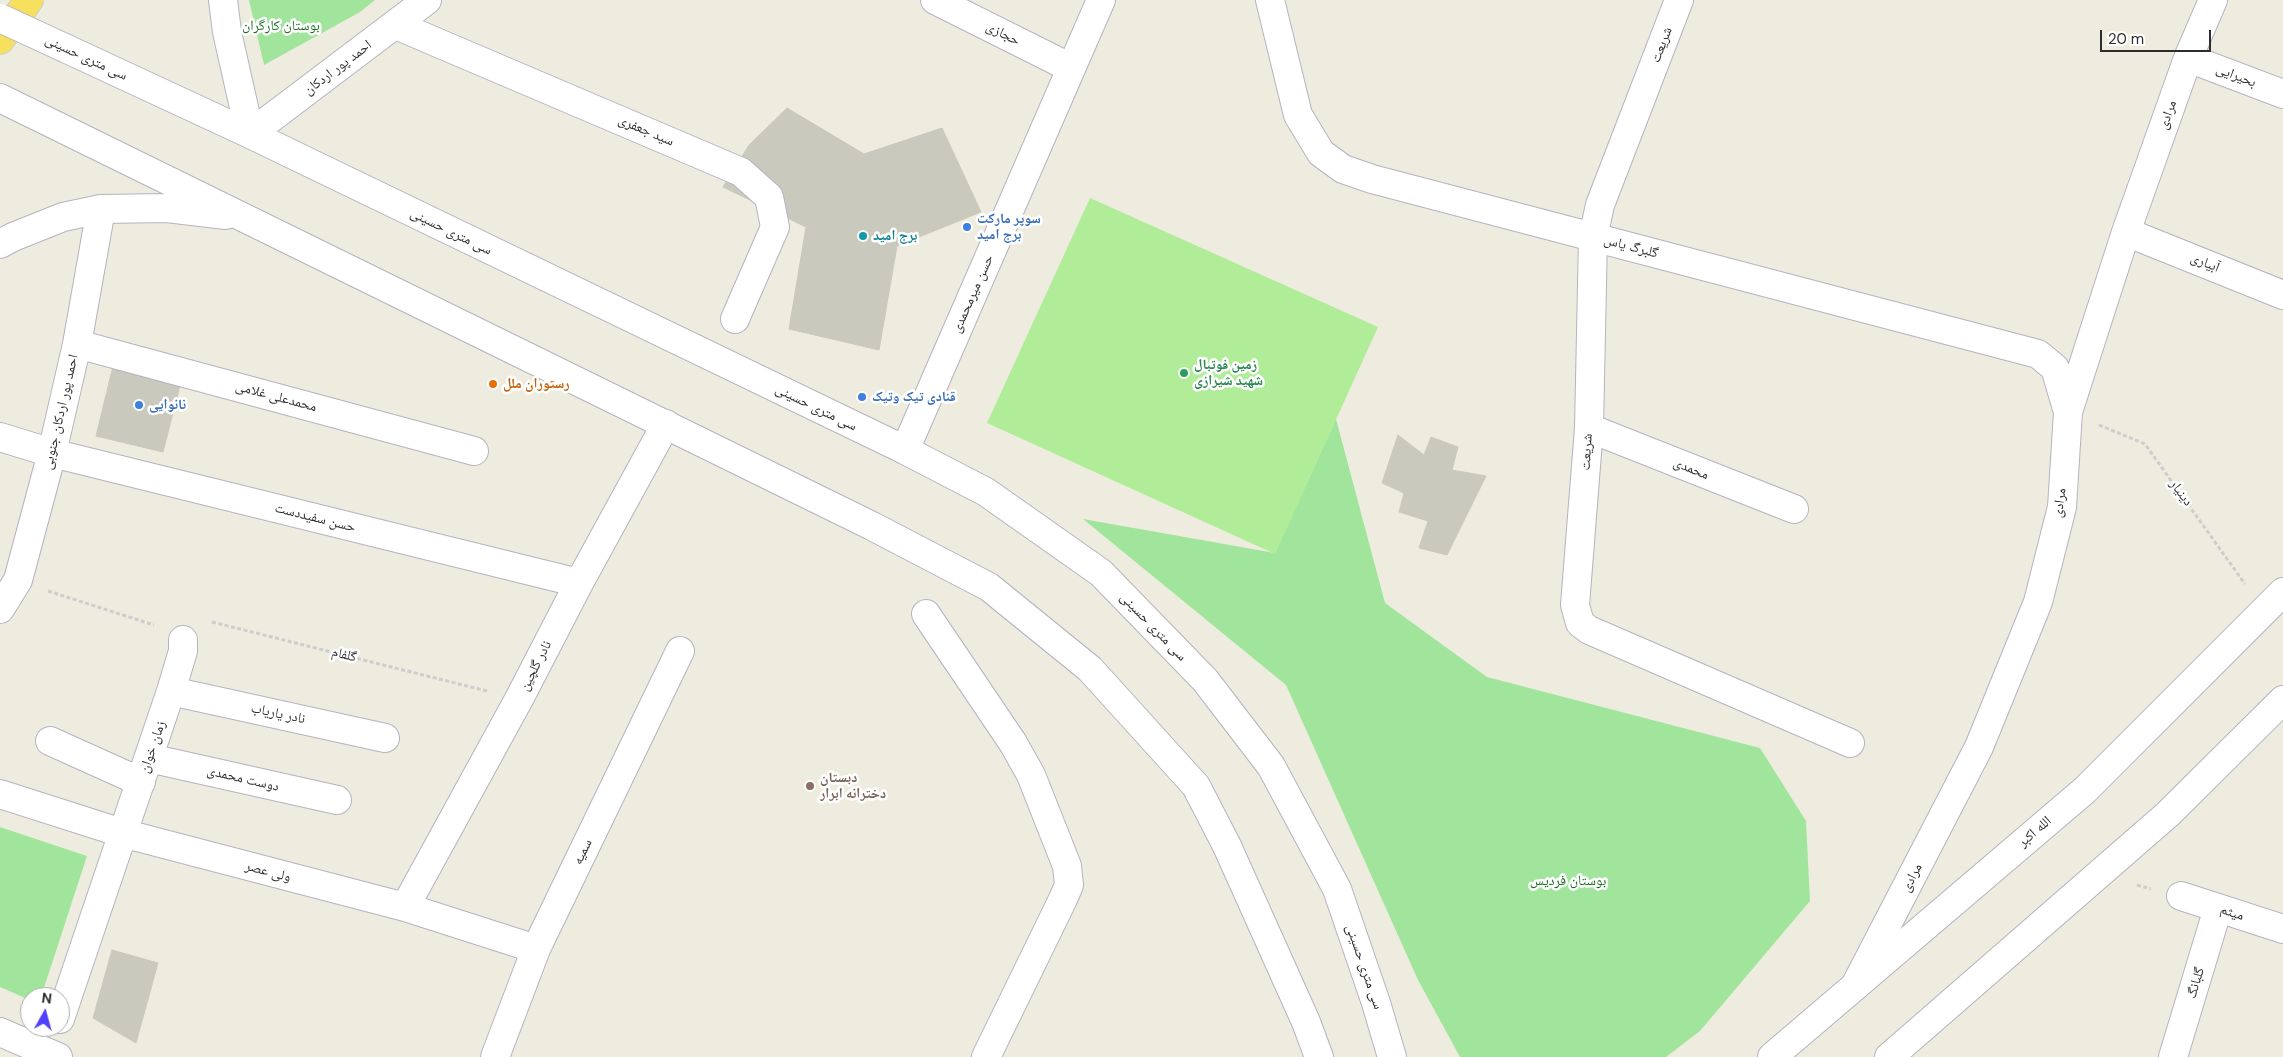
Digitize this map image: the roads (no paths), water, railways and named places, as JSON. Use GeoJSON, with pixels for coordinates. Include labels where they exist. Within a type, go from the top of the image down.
{"type":"FeatureCollection","features":[{"type":"Feature","properties":{"kind":"highway"},"geometry":{"type":"LineString","coordinates":[[0,40],[29,0]]}},
{"type":"Feature","properties":{"kind":"street"},"geometry":{"type":"LineString","coordinates":[[223,0],[227,32],[250,134]]}},
{"type":"Feature","properties":{"kind":"street","name":"احمد پور اردکان"},"geometry":{"type":"LineString","coordinates":[[250,134],[427,0]]}},
{"type":"Feature","properties":{"kind":"street","name":"حجازی"},"geometry":{"type":"LineString","coordinates":[[935,0],[1071,68]]}},
{"type":"Feature","properties":{"kind":"street","name":"حسن میرمحمدی"},"geometry":{"type":"LineString","coordinates":[[905,450],[1101,0]]}},
{"type":"Feature","properties":{"kind":"street","name":"گلبرگ یاس"},"geometry":{"type":"LineString","coordinates":[[1270,0],[1298,115],[1321,153],[1343,169],[1372,179],[2038,354],[2055,368],[2068,412]]}},
{"type":"Feature","properties":{"kind":"street","name":"شریعت"},"geometry":{"type":"LineString","coordinates":[[1679,0],[1600,205],[1593,237],[1589,428],[1575,605],[1580,622],[1589,630],[1850,744]]}},
{"type":"Feature","properties":{"kind":"street","name":"مرادی"},"geometry":{"type":"LineString","coordinates":[[1855,987],[1979,747],[2038,602],[2062,507],[2068,412],[2126,232],[2188,58],[2213,0]]}},
{"type":"Feature","properties":{"kind":"street","name":"سی متری حسینی"},"geometry":{"type":"LineString","coordinates":[[0,18],[250,134],[905,450],[986,492],[1101,573],[1205,680],[1271,766],[1337,889],[1376,1003],[1392,1057]]}},
{"type":"Feature","properties":{"kind":"street","name":"سید جعفری"},"geometry":{"type":"LineString","coordinates":[[396,25],[742,172],[769,197],[774,227],[735,319]]}},
{"type":"Feature","properties":{"kind":"street","name":"بحیرایی"},"geometry":{"type":"LineString","coordinates":[[2188,58],[2283,94]]}},
{"type":"Feature","properties":{"kind":"street"},"geometry":{"type":"LineString","coordinates":[[0,98],[249,218],[872,526],[990,587],[1090,669],[1196,786],[1227,846],[1306,1022],[1319,1057]]}},
{"type":"Feature","properties":{"kind":"street"},"geometry":{"type":"LineString","coordinates":[[0,244],[63,217],[101,209],[167,208],[249,218]]}},
{"type":"Feature","properties":{"kind":"street","name":"احمد پور اردکان جنوبی"},"geometry":{"type":"LineString","coordinates":[[0,608],[18,580],[52,453],[77,344],[101,209]]}},
{"type":"Feature","properties":{"kind":"street","name":"آبیاری"},"geometry":{"type":"LineString","coordinates":[[2126,232],[2283,295]]}},
{"type":"Feature","properties":{"kind":"street","name":"محمدعلی غلامی"},"geometry":{"type":"LineString","coordinates":[[77,344],[474,451]]}},
{"type":"Feature","properties":{"kind":"street","name":"نادر گلچین"},"geometry":{"type":"LineString","coordinates":[[405,907],[666,424]]}},
{"type":"Feature","properties":{"kind":"street","name":"محمدی"},"geometry":{"type":"LineString","coordinates":[[1589,428],[1794,509]]}},
{"type":"Feature","properties":{"kind":"street","name":"حسن سفیددست"},"geometry":{"type":"LineString","coordinates":[[0,437],[52,453],[579,582]]}},
{"type":"Feature","properties":{"kind":"street","name":"الله اکبر"},"geometry":{"type":"LineString","coordinates":[[1772,1057],[2085,790],[2274,601]]}},
{"type":"Feature","properties":{"kind":"street"},"geometry":{"type":"LineString","coordinates":[[926,614],[1013,744],[1031,775],[1067,866],[1068,885],[1063,900],[986,1057]]}},
{"type":"Feature","properties":{"kind":"street","name":"زمان خوان"},"geometry":{"type":"LineString","coordinates":[[70,989],[171,691],[182,651],[183,640]]}},
{"type":"Feature","properties":{"kind":"street","name":"سمیه"},"geometry":{"type":"LineString","coordinates":[[495,1057],[536,949],[680,651]]}},
{"type":"Feature","properties":{"kind":"street","name":"نادر یاریاب"},"geometry":{"type":"LineString","coordinates":[[171,691],[384,738]]}},
{"type":"Feature","properties":{"kind":"street"},"geometry":{"type":"LineString","coordinates":[[1889,1057],[2168,814],[2283,700]]}},
{"type":"Feature","properties":{"kind":"street","name":"دوست محمدی"},"geometry":{"type":"LineString","coordinates":[[50,741],[145,770],[337,800]]}},
{"type":"Feature","properties":{"kind":"street","name":"ولی عصر"},"geometry":{"type":"LineString","coordinates":[[0,794],[122,834],[405,907],[536,949]]}},
{"type":"Feature","properties":{"kind":"street","name":"میثم"},"geometry":{"type":"LineString","coordinates":[[2180,896],[2283,929]]}},
{"type":"Feature","properties":{"kind":"street","name":"گلبانگ"},"geometry":{"type":"LineString","coordinates":[[2173,1057],[2218,908]]}},
{"type":"Feature","properties":{"kind":"street"},"geometry":{"type":"LineString","coordinates":[[0,1032],[54,1055],[57,1037]]}},
{"type":"Feature","properties":{"kind":"place","name":"سوپر مارکت برج امید"},"geometry":{"type":"Point","coordinates":[967,227]}},
{"type":"Feature","properties":{"kind":"place","name":"برج امید"},"geometry":{"type":"Point","coordinates":[863,236]}},
{"type":"Feature","properties":{"kind":"place","name":"زمین فوتبال شهید شیرازی"},"geometry":{"type":"Point","coordinates":[1184,373]}},
{"type":"Feature","properties":{"kind":"place","name":"رستوران ملل"},"geometry":{"type":"Point","coordinates":[493,384]}},
{"type":"Feature","properties":{"kind":"place","name":"قنادی تیک وتیک"},"geometry":{"type":"Point","coordinates":[862,397]}},
{"type":"Feature","properties":{"kind":"place","name":"نانوایی"},"geometry":{"type":"Point","coordinates":[139,405]}},
{"type":"Feature","properties":{"kind":"place","name":"دبستان دخترانه ابرار"},"geometry":{"type":"Point","coordinates":[810,786]}},
{"type":"Feature","properties":{"kind":"park label","name":"بوستان کارگران"},"geometry":{"type":"Point","coordinates":[281,26]}},
{"type":"Feature","properties":{"kind":"park label","name":"بوستان فردیس"},"geometry":{"type":"Point","coordinates":[1568,881]}}]}
